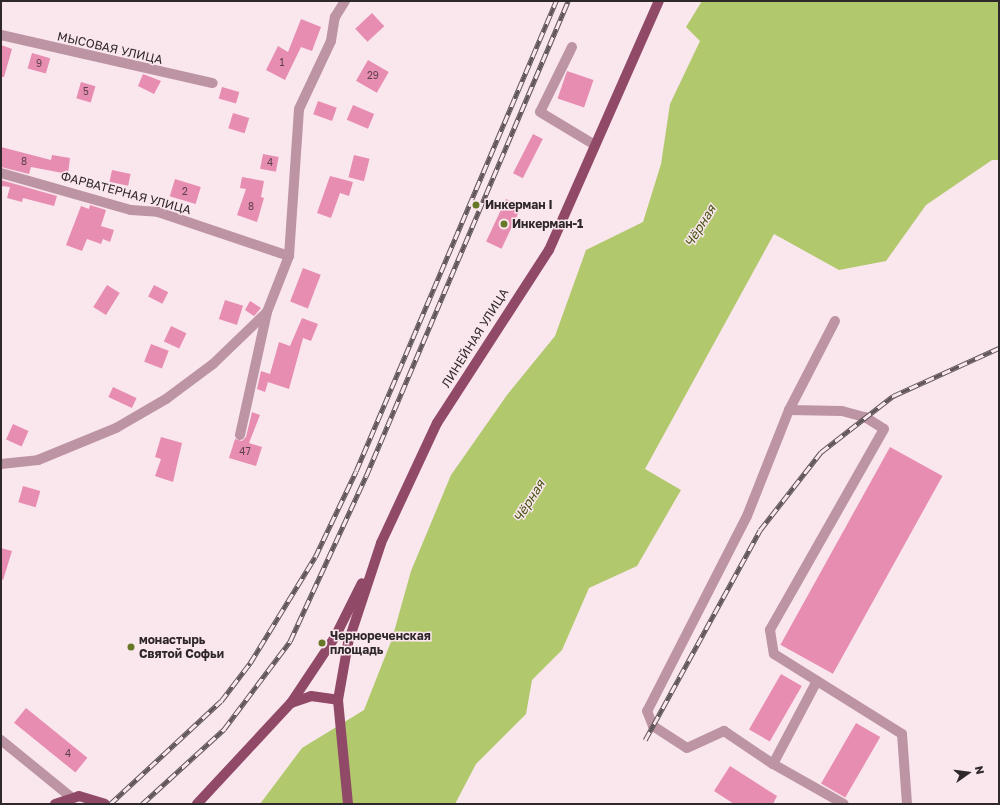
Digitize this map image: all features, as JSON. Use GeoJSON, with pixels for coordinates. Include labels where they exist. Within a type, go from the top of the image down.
{"type":"FeatureCollection","features":[{"type":"Feature","properties":{"kind":"main road","name":"ЛИНЕЙНАЯ УЛИЦА"},"geometry":{"type":"LineString","coordinates":[[348,804],[338,700],[348,643],[381,543],[437,423],[549,250],[659,1]]}},
{"type":"Feature","properties":{"kind":"main road"},"geometry":{"type":"LineString","coordinates":[[197,804],[291,702],[335,637],[381,543]]}},
{"type":"Feature","properties":{"kind":"main road"},"geometry":{"type":"LineString","coordinates":[[291,702],[311,696],[338,700]]}},
{"type":"Feature","properties":{"kind":"main road"},"geometry":{"type":"LineString","coordinates":[[55,804],[72,797],[88,796],[105,804]]}},
{"type":"Feature","properties":{"kind":"street"},"geometry":{"type":"LineString","coordinates":[[240,435],[267,312],[289,256],[299,109],[331,41],[335,17],[345,1]]}},
{"type":"Feature","properties":{"kind":"street","name":"МЫСОВАЯ УЛИЦА"},"geometry":{"type":"LineString","coordinates":[[1,35],[213,83]]}},
{"type":"Feature","properties":{"kind":"street"},"geometry":{"type":"LineString","coordinates":[[572,47],[540,112],[595,145]]}},
{"type":"Feature","properties":{"kind":"street","name":"ФАРВАТЕРНАЯ УЛИЦА"},"geometry":{"type":"LineString","coordinates":[[1,173],[131,210],[158,212],[289,256]]}},
{"type":"Feature","properties":{"kind":"street"},"geometry":{"type":"LineString","coordinates":[[1,464],[38,460],[116,428],[166,399],[213,364],[267,312]]}},
{"type":"Feature","properties":{"kind":"street"},"geometry":{"type":"LineString","coordinates":[[835,321],[789,410],[747,516],[647,711],[653,726],[687,748],[724,731],[773,764],[844,804]]}},
{"type":"Feature","properties":{"kind":"street"},"geometry":{"type":"LineString","coordinates":[[789,410],[842,411],[866,417],[884,429],[770,630],[774,654],[902,734],[907,804]]}},
{"type":"Feature","properties":{"kind":"street"},"geometry":{"type":"LineString","coordinates":[[773,764],[817,681]]}},
{"type":"Feature","properties":{"kind":"street"},"geometry":{"type":"LineString","coordinates":[[1,740],[72,797]]}},
{"type":"Feature","properties":{"kind":"water","name":"Чёрная"},"geometry":{"type":"Polygon","coordinates":[[[702,1],[999,1],[999,160],[992,160],[926,205],[886,261],[839,270],[774,234],[645,469],[681,490],[637,566],[589,588],[562,650],[532,680],[526,714],[476,764],[455,804],[260,804],[302,748],[364,710],[392,639],[411,571],[451,475],[507,395],[555,336],[586,250],[643,222],[661,164],[670,104],[700,41],[686,27],[702,1]]]}},
{"type":"Feature","properties":{"kind":"building"},"geometry":{"type":"Polygon","coordinates":[[[372,13],[384,26],[367,42],[355,29],[372,13]]]}},
{"type":"Feature","properties":{"kind":"building"},"geometry":{"type":"Polygon","coordinates":[[[301,19],[321,27],[312,51],[301,47],[285,80],[266,70],[278,46],[288,52],[301,19]]]}},
{"type":"Feature","properties":{"kind":"building"},"geometry":{"type":"Polygon","coordinates":[[[1,45],[12,49],[4,77],[1,77],[1,45]]]}},
{"type":"Feature","properties":{"kind":"building"},"geometry":{"type":"Polygon","coordinates":[[[32,53],[50,58],[46,74],[28,68],[32,53]]]}},
{"type":"Feature","properties":{"kind":"building"},"geometry":{"type":"Polygon","coordinates":[[[368,60],[389,72],[377,93],[356,81],[368,60]]]}},
{"type":"Feature","properties":{"kind":"building"},"geometry":{"type":"Polygon","coordinates":[[[567,71],[593,80],[584,108],[558,98],[567,71]]]}},
{"type":"Feature","properties":{"kind":"building"},"geometry":{"type":"Polygon","coordinates":[[[143,74],[161,81],[154,94],[138,86],[143,74]]]}},
{"type":"Feature","properties":{"kind":"building"},"geometry":{"type":"Polygon","coordinates":[[[81,82],[95,86],[91,102],[76,98],[81,82]]]}},
{"type":"Feature","properties":{"kind":"building"},"geometry":{"type":"Polygon","coordinates":[[[222,87],[239,92],[236,103],[219,99],[222,87]]]}},
{"type":"Feature","properties":{"kind":"building"},"geometry":{"type":"Polygon","coordinates":[[[318,101],[337,108],[332,121],[313,114],[318,101]]]}},
{"type":"Feature","properties":{"kind":"building"},"geometry":{"type":"Polygon","coordinates":[[[353,105],[374,114],[368,129],[347,120],[353,105]]]}},
{"type":"Feature","properties":{"kind":"building"},"geometry":{"type":"Polygon","coordinates":[[[233,113],[249,118],[245,133],[228,128],[233,113]]]}},
{"type":"Feature","properties":{"kind":"building"},"geometry":{"type":"Polygon","coordinates":[[[533,134],[543,139],[523,178],[513,173],[533,134]]]}},
{"type":"Feature","properties":{"kind":"building"},"geometry":{"type":"Polygon","coordinates":[[[1,147],[51,160],[52,155],[70,158],[68,174],[31,167],[29,174],[1,167],[1,147]]]}},
{"type":"Feature","properties":{"kind":"building"},"geometry":{"type":"Polygon","coordinates":[[[263,154],[279,157],[276,172],[260,169],[263,154]]]}},
{"type":"Feature","properties":{"kind":"building"},"geometry":{"type":"Polygon","coordinates":[[[354,155],[370,159],[364,181],[348,177],[354,155]]]}},
{"type":"Feature","properties":{"kind":"building"},"geometry":{"type":"Polygon","coordinates":[[[112,170],[131,174],[128,186],[110,182],[112,170]]]}},
{"type":"Feature","properties":{"kind":"building"},"geometry":{"type":"Polygon","coordinates":[[[330,176],[353,182],[349,196],[340,193],[331,218],[317,213],[330,176]]]}},
{"type":"Feature","properties":{"kind":"building"},"geometry":{"type":"Polygon","coordinates":[[[242,177],[264,181],[261,197],[264,198],[257,222],[237,215],[246,189],[240,188],[242,177]]]}},
{"type":"Feature","properties":{"kind":"building"},"geometry":{"type":"Polygon","coordinates":[[[175,179],[201,187],[196,204],[170,196],[175,179]]]}},
{"type":"Feature","properties":{"kind":"building"},"geometry":{"type":"Polygon","coordinates":[[[1,180],[57,196],[54,206],[23,198],[22,202],[7,198],[10,187],[1,186],[1,180]]]}},
{"type":"Feature","properties":{"kind":"building","name":"Инкерман-1"},"geometry":{"type":"Polygon","coordinates":[[[506,199],[521,206],[502,249],[486,242],[506,199]]]}},
{"type":"Feature","properties":{"kind":"building"},"geometry":{"type":"Polygon","coordinates":[[[90,205],[106,210],[101,226],[114,230],[110,242],[103,239],[101,244],[87,239],[82,251],[66,245],[81,206],[89,209],[90,205]]]}},
{"type":"Feature","properties":{"kind":"building"},"geometry":{"type":"Polygon","coordinates":[[[303,268],[321,275],[308,308],[290,302],[303,268]]]}},
{"type":"Feature","properties":{"kind":"building"},"geometry":{"type":"Polygon","coordinates":[[[107,285],[120,293],[106,315],[93,307],[107,285]]]}},
{"type":"Feature","properties":{"kind":"building"},"geometry":{"type":"Polygon","coordinates":[[[154,285],[168,292],[162,304],[148,297],[154,285]]]}},
{"type":"Feature","properties":{"kind":"building"},"geometry":{"type":"Polygon","coordinates":[[[225,300],[243,306],[237,325],[219,319],[225,300]]]}},
{"type":"Feature","properties":{"kind":"building"},"geometry":{"type":"Polygon","coordinates":[[[250,301],[261,308],[254,316],[245,310],[250,301]]]}},
{"type":"Feature","properties":{"kind":"building"},"geometry":{"type":"Polygon","coordinates":[[[302,318],[318,324],[311,341],[303,338],[289,389],[268,382],[265,392],[257,389],[261,371],[270,374],[279,342],[290,346],[302,318]]]}},
{"type":"Feature","properties":{"kind":"building"},"geometry":{"type":"Polygon","coordinates":[[[171,326],[186,333],[179,349],[164,341],[171,326]]]}},
{"type":"Feature","properties":{"kind":"building"},"geometry":{"type":"Polygon","coordinates":[[[151,344],[169,351],[162,369],[144,362],[151,344]]]}},
{"type":"Feature","properties":{"kind":"building"},"geometry":{"type":"Polygon","coordinates":[[[113,387],[137,398],[132,408],[108,397],[113,387]]]}},
{"type":"Feature","properties":{"kind":"building"},"geometry":{"type":"Polygon","coordinates":[[[252,412],[260,415],[249,443],[262,447],[256,466],[229,458],[235,439],[242,441],[246,437],[252,412]]]}},
{"type":"Feature","properties":{"kind":"building"},"geometry":{"type":"Polygon","coordinates":[[[13,424],[29,431],[22,446],[6,440],[13,424]]]}},
{"type":"Feature","properties":{"kind":"building"},"geometry":{"type":"Polygon","coordinates":[[[161,437],[182,443],[173,482],[155,476],[161,459],[155,457],[161,437]]]}},
{"type":"Feature","properties":{"kind":"building"},"geometry":{"type":"Polygon","coordinates":[[[890,447],[942,476],[833,674],[780,645],[890,447]]]}},
{"type":"Feature","properties":{"kind":"building"},"geometry":{"type":"Polygon","coordinates":[[[23,486],[40,491],[36,507],[18,502],[23,486]]]}},
{"type":"Feature","properties":{"kind":"building"},"geometry":{"type":"Polygon","coordinates":[[[1,548],[12,551],[3,580],[1,579],[1,548]]]}},
{"type":"Feature","properties":{"kind":"building"},"geometry":{"type":"Polygon","coordinates":[[[781,674],[802,686],[770,741],[749,729],[781,674]]]}},
{"type":"Feature","properties":{"kind":"building"},"geometry":{"type":"Polygon","coordinates":[[[26,708],[87,758],[75,772],[14,723],[26,708]]]}},
{"type":"Feature","properties":{"kind":"building"},"geometry":{"type":"Polygon","coordinates":[[[856,723],[880,737],[845,798],[821,784],[856,723]]]}},
{"type":"Feature","properties":{"kind":"building"},"geometry":{"type":"Polygon","coordinates":[[[730,766],[777,796],[773,804],[734,804],[714,791],[730,766]]]}},
{"type":"Feature","properties":{"kind":"railway"},"geometry":{"type":"LineString","coordinates":[[110,804],[221,701],[250,663],[315,557],[356,471],[556,1]]}},
{"type":"Feature","properties":{"kind":"railway"},"geometry":{"type":"LineString","coordinates":[[142,804],[224,729],[290,641],[366,476],[568,1]]}},
{"type":"Feature","properties":{"kind":"railway"},"geometry":{"type":"LineString","coordinates":[[645,740],[760,530],[821,452],[893,396],[999,348]]}},
{"type":"Feature","properties":{"kind":"place","name":"Инкерман I"},"geometry":{"type":"Point","coordinates":[476,205]}},
{"type":"Feature","properties":{"kind":"place","name":"Инкерман-1"},"geometry":{"type":"Point","coordinates":[504,224]}},
{"type":"Feature","properties":{"kind":"place","name":"Чернореченская площадь"},"geometry":{"type":"Point","coordinates":[322,643]}},
{"type":"Feature","properties":{"kind":"place","name":"монастырь Святой Софьи"},"geometry":{"type":"Point","coordinates":[131,647]}}]}
